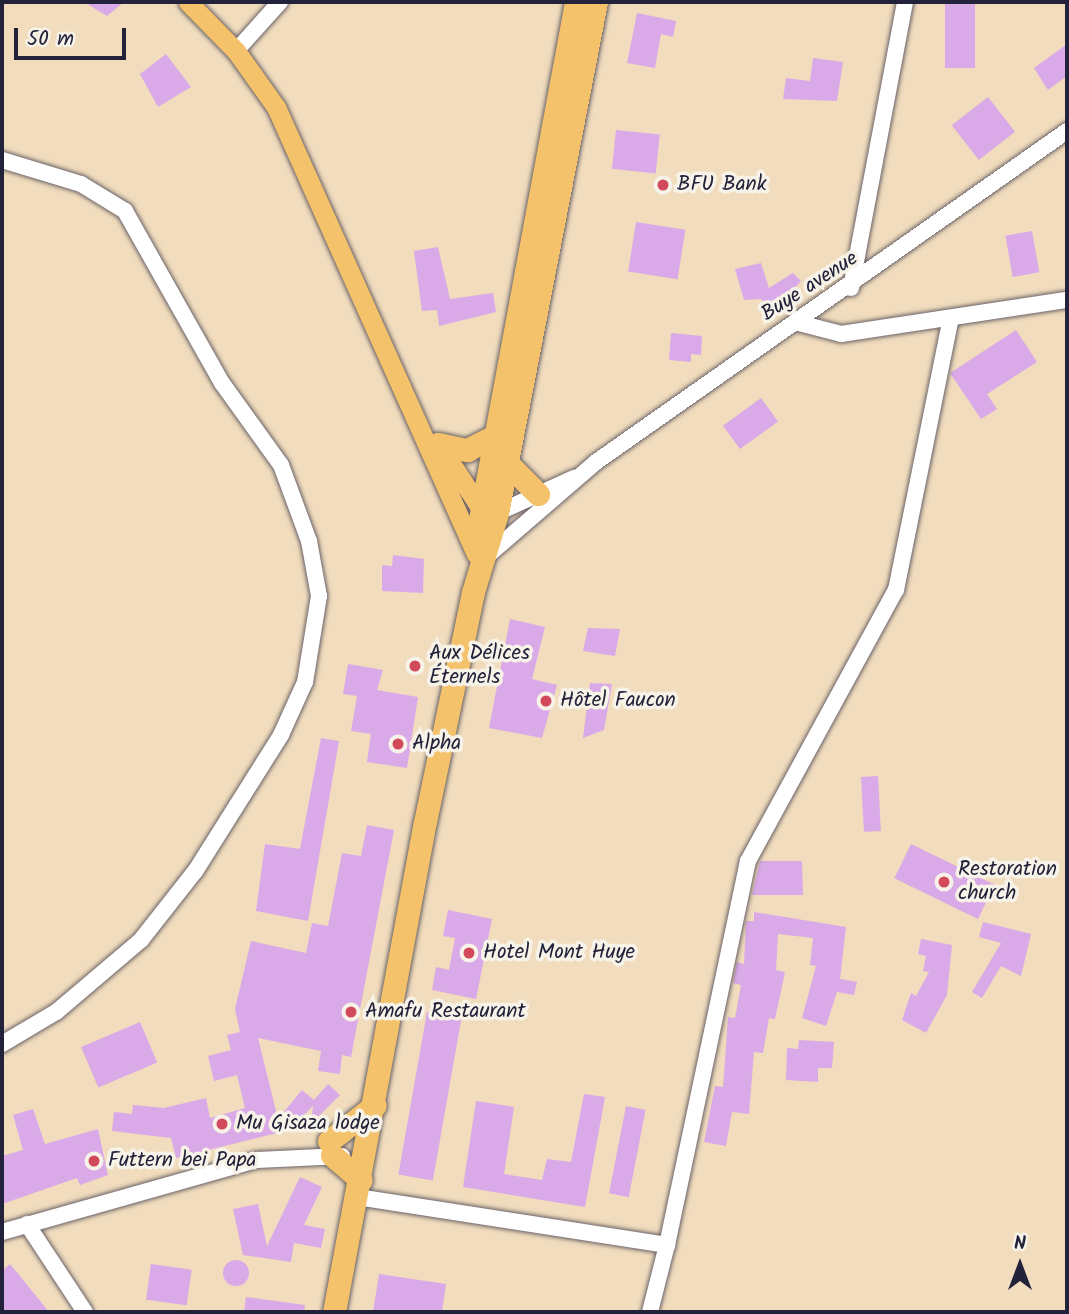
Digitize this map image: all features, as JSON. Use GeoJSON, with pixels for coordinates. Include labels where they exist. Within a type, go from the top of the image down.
{"type":"FeatureCollection","features":[{"type":"Feature","properties":{"kind":"highway"},"geometry":{"type":"LineString","coordinates":[[489,511],[507,463],[519,356],[576,2]]}},
{"type":"Feature","properties":{"kind":"highway"},"geometry":{"type":"LineString","coordinates":[[334,1312],[368,1149],[489,511],[495,436],[519,356],[596,2]]}},
{"type":"Feature","properties":{"kind":"highway"},"geometry":{"type":"LineString","coordinates":[[432,436],[467,450],[495,436]]}},
{"type":"Feature","properties":{"kind":"highway"},"geometry":{"type":"LineString","coordinates":[[507,463],[538,494]]}},
{"type":"Feature","properties":{"kind":"highway"},"geometry":{"type":"LineString","coordinates":[[359,1189],[331,1148],[375,1105]]}},
{"type":"Feature","properties":{"kind":"main road"},"geometry":{"type":"LineString","coordinates":[[188,2],[236,51],[298,149],[432,436],[480,555]]}},
{"type":"Feature","properties":{"kind":"main road"},"geometry":{"type":"LineString","coordinates":[[432,436],[489,511]]}},
{"type":"Feature","properties":{"kind":"street"},"geometry":{"type":"LineString","coordinates":[[236,51],[280,2]]}},
{"type":"Feature","properties":{"kind":"street"},"geometry":{"type":"LineString","coordinates":[[851,288],[905,2]]}},
{"type":"Feature","properties":{"kind":"street","name":"Buye avenue"},"geometry":{"type":"LineString","coordinates":[[576,477],[795,322],[851,288],[1067,131]]}},
{"type":"Feature","properties":{"kind":"street"},"geometry":{"type":"LineString","coordinates":[[2,160],[81,184],[125,211],[222,383],[281,465],[309,541],[319,596],[314,642],[295,703],[196,870],[141,940],[56,1012],[2,1044]]}},
{"type":"Feature","properties":{"kind":"street"},"geometry":{"type":"LineString","coordinates":[[795,322],[841,334],[950,321],[1067,300]]}},
{"type":"Feature","properties":{"kind":"street"},"geometry":{"type":"LineString","coordinates":[[650,1312],[667,1245],[748,861],[896,590],[950,321]]}},
{"type":"Feature","properties":{"kind":"street"},"geometry":{"type":"LineString","coordinates":[[489,511],[576,477]]}},
{"type":"Feature","properties":{"kind":"street"},"geometry":{"type":"LineString","coordinates":[[480,555],[576,477]]}},
{"type":"Feature","properties":{"kind":"street"},"geometry":{"type":"LineString","coordinates":[[2,1232],[297,1153],[331,1148],[368,1149]]}},
{"type":"Feature","properties":{"kind":"street"},"geometry":{"type":"LineString","coordinates":[[359,1189],[667,1245]]}},
{"type":"Feature","properties":{"kind":"street"},"geometry":{"type":"LineString","coordinates":[[27,1224],[85,1312]]}},
{"type":"Feature","properties":{"kind":"building"},"geometry":{"type":"Polygon","coordinates":[[[84,2],[124,2],[107,16],[84,2]]]}},
{"type":"Feature","properties":{"kind":"building"},"geometry":{"type":"Polygon","coordinates":[[[945,2],[975,2],[975,68],[945,68],[945,2]]]}},
{"type":"Feature","properties":{"kind":"building"},"geometry":{"type":"Polygon","coordinates":[[[637,13],[676,21],[673,37],[661,34],[655,68],[627,63],[637,13]]]}},
{"type":"Feature","properties":{"kind":"building"},"geometry":{"type":"Polygon","coordinates":[[[1067,44],[1067,76],[1048,90],[1034,68],[1067,44]]]}},
{"type":"Feature","properties":{"kind":"building"},"geometry":{"type":"Polygon","coordinates":[[[166,54],[191,87],[158,107],[140,74],[166,54]]]}},
{"type":"Feature","properties":{"kind":"building"},"geometry":{"type":"Polygon","coordinates":[[[813,58],[843,62],[837,101],[783,99],[786,78],[810,81],[813,58]]]}},
{"type":"Feature","properties":{"kind":"building"},"geometry":{"type":"Polygon","coordinates":[[[988,97],[1015,132],[979,160],[952,125],[988,97]]]}},
{"type":"Feature","properties":{"kind":"building"},"geometry":{"type":"Polygon","coordinates":[[[616,130],[660,135],[656,173],[612,169],[616,130]]]}},
{"type":"Feature","properties":{"kind":"building"},"geometry":{"type":"Polygon","coordinates":[[[636,222],[685,230],[678,279],[628,271],[636,222]]]}},
{"type":"Feature","properties":{"kind":"building"},"geometry":{"type":"Polygon","coordinates":[[[1032,231],[1039,272],[1013,277],[1005,236],[1032,231]]]}},
{"type":"Feature","properties":{"kind":"building"},"geometry":{"type":"Polygon","coordinates":[[[438,247],[450,299],[493,293],[496,312],[439,326],[437,310],[422,311],[414,251],[438,247]]]}},
{"type":"Feature","properties":{"kind":"building"},"geometry":{"type":"Polygon","coordinates":[[[761,263],[769,288],[793,273],[801,281],[773,311],[761,299],[744,300],[735,269],[761,263]]]}},
{"type":"Feature","properties":{"kind":"building"},"geometry":{"type":"Polygon","coordinates":[[[1016,330],[1037,362],[987,394],[997,409],[981,419],[950,373],[1016,330]]]}},
{"type":"Feature","properties":{"kind":"building"},"geometry":{"type":"Polygon","coordinates":[[[671,333],[702,336],[701,355],[691,354],[691,362],[669,360],[671,333]]]}},
{"type":"Feature","properties":{"kind":"building"},"geometry":{"type":"Polygon","coordinates":[[[761,398],[778,421],[740,449],[723,426],[761,398]]]}},
{"type":"Feature","properties":{"kind":"building"},"geometry":{"type":"Polygon","coordinates":[[[393,555],[424,559],[423,593],[382,591],[382,565],[392,566],[393,555]]]}},
{"type":"Feature","properties":{"kind":"building"},"geometry":{"type":"Polygon","coordinates":[[[510,619],[545,627],[532,679],[557,685],[542,738],[489,728],[510,619]]]}},
{"type":"Feature","properties":{"kind":"building"},"geometry":{"type":"Polygon","coordinates":[[[588,628],[620,629],[615,656],[583,651],[588,628]]]}},
{"type":"Feature","properties":{"kind":"building"},"geometry":{"type":"Polygon","coordinates":[[[348,664],[383,670],[377,690],[418,697],[407,768],[367,762],[371,734],[351,731],[357,696],[343,694],[348,664]]]}},
{"type":"Feature","properties":{"kind":"building"},"geometry":{"type":"Polygon","coordinates":[[[590,683],[612,684],[604,730],[583,738],[590,683]]]}},
{"type":"Feature","properties":{"kind":"building"},"geometry":{"type":"Polygon","coordinates":[[[321,738],[339,741],[308,921],[256,911],[265,844],[300,849],[321,738]]]}},
{"type":"Feature","properties":{"kind":"building"},"geometry":{"type":"Polygon","coordinates":[[[878,776],[881,831],[864,832],[861,777],[878,776]]]}},
{"type":"Feature","properties":{"kind":"building"},"geometry":{"type":"Polygon","coordinates":[[[367,825],[394,830],[351,1057],[342,1055],[340,1074],[318,1071],[321,1051],[258,1038],[278,1119],[302,1090],[314,1100],[328,1084],[340,1095],[311,1124],[313,1106],[289,1130],[176,1158],[171,1138],[112,1131],[114,1112],[132,1114],[133,1105],[164,1108],[206,1098],[210,1118],[245,1108],[237,1075],[214,1081],[208,1056],[231,1050],[227,1035],[240,1032],[235,1009],[251,941],[306,953],[312,923],[328,926],[342,853],[361,856],[367,825]]]}},
{"type":"Feature","properties":{"kind":"building","name":"Restoration church"},"geometry":{"type":"Polygon","coordinates":[[[911,844],[995,885],[978,919],[894,878],[911,844]]]}},
{"type":"Feature","properties":{"kind":"building"},"geometry":{"type":"Polygon","coordinates":[[[760,861],[802,861],[803,895],[752,895],[760,861]]]}},
{"type":"Feature","properties":{"kind":"building","name":"Hotel Mont Huye"},"geometry":{"type":"Polygon","coordinates":[[[448,910],[492,919],[476,999],[432,990],[436,967],[449,970],[455,938],[443,936],[448,910]]]}},
{"type":"Feature","properties":{"kind":"building"},"geometry":{"type":"Polygon","coordinates":[[[754,912],[846,927],[840,979],[857,982],[854,995],[837,992],[826,1026],[802,1018],[816,966],[810,965],[813,938],[778,934],[776,970],[785,972],[775,1019],[769,1018],[763,1053],[754,1052],[749,1114],[732,1112],[726,1146],[704,1142],[715,1086],[723,1087],[728,1017],[735,1018],[741,985],[733,983],[737,962],[744,964],[746,921],[754,921],[754,912]]]}},
{"type":"Feature","properties":{"kind":"building"},"geometry":{"type":"Polygon","coordinates":[[[983,922],[1031,934],[1021,976],[1001,966],[982,998],[972,992],[1001,943],[979,937],[983,922]]]}},
{"type":"Feature","properties":{"kind":"building"},"geometry":{"type":"Polygon","coordinates":[[[921,939],[952,945],[947,995],[926,1033],[902,1020],[911,993],[916,996],[929,972],[923,971],[926,956],[918,954],[921,939]]]}},
{"type":"Feature","properties":{"kind":"building"},"geometry":{"type":"Polygon","coordinates":[[[427,1012],[461,1018],[433,1181],[398,1174],[427,1012]]]}},
{"type":"Feature","properties":{"kind":"building"},"geometry":{"type":"Polygon","coordinates":[[[140,1022],[157,1063],[98,1088],[81,1047],[140,1022]]]}},
{"type":"Feature","properties":{"kind":"building"},"geometry":{"type":"Polygon","coordinates":[[[799,1040],[834,1042],[832,1068],[818,1068],[818,1082],[786,1080],[787,1048],[798,1049],[799,1040]]]}},
{"type":"Feature","properties":{"kind":"building"},"geometry":{"type":"Polygon","coordinates":[[[584,1094],[605,1097],[585,1207],[463,1187],[476,1101],[514,1107],[504,1174],[542,1180],[547,1159],[571,1162],[584,1094]]]}},
{"type":"Feature","properties":{"kind":"building"},"geometry":{"type":"Polygon","coordinates":[[[626,1106],[646,1110],[629,1197],[609,1193],[626,1106]]]}},
{"type":"Feature","properties":{"kind":"building"},"geometry":{"type":"Polygon","coordinates":[[[33,1109],[45,1144],[98,1129],[108,1175],[80,1185],[77,1178],[2,1204],[2,1156],[23,1150],[13,1115],[33,1109]]]}},
{"type":"Feature","properties":{"kind":"building"},"geometry":{"type":"Polygon","coordinates":[[[300,1177],[322,1187],[304,1225],[325,1229],[321,1248],[294,1243],[291,1262],[243,1255],[233,1209],[258,1204],[267,1246],[300,1177]]]}},
{"type":"Feature","properties":{"kind":"building"},"geometry":{"type":"Polygon","coordinates":[[[236,1260],[245,1264],[249,1273],[245,1282],[236,1286],[227,1282],[223,1273],[227,1264],[236,1260]]]}},
{"type":"Feature","properties":{"kind":"building"},"geometry":{"type":"Polygon","coordinates":[[[10,1264],[49,1312],[2,1312],[2,1271],[10,1264]]]}},
{"type":"Feature","properties":{"kind":"building"},"geometry":{"type":"Polygon","coordinates":[[[151,1264],[192,1270],[187,1305],[146,1300],[151,1264]]]}},
{"type":"Feature","properties":{"kind":"building"},"geometry":{"type":"Polygon","coordinates":[[[379,1274],[446,1284],[442,1312],[373,1312],[379,1274]]]}},
{"type":"Feature","properties":{"kind":"building"},"geometry":{"type":"Polygon","coordinates":[[[246,1297],[305,1305],[304,1312],[244,1312],[246,1297]]]}},
{"type":"Feature","properties":{"kind":"place","name":"BFU Bank"},"geometry":{"type":"Point","coordinates":[663,185]}},
{"type":"Feature","properties":{"kind":"place","name":"Aux Délices Éternels"},"geometry":{"type":"Point","coordinates":[415,666]}},
{"type":"Feature","properties":{"kind":"place","name":"Hôtel Faucon"},"geometry":{"type":"Point","coordinates":[546,701]}},
{"type":"Feature","properties":{"kind":"place","name":"Alpha"},"geometry":{"type":"Point","coordinates":[398,744]}},
{"type":"Feature","properties":{"kind":"place","name":"Restoration church"},"geometry":{"type":"Point","coordinates":[944,882]}},
{"type":"Feature","properties":{"kind":"place","name":"Hotel Mont Huye"},"geometry":{"type":"Point","coordinates":[469,953]}},
{"type":"Feature","properties":{"kind":"place","name":"Amafu Restaurant"},"geometry":{"type":"Point","coordinates":[351,1012]}},
{"type":"Feature","properties":{"kind":"place","name":"Mu Gisaza lodge"},"geometry":{"type":"Point","coordinates":[222,1124]}},
{"type":"Feature","properties":{"kind":"place","name":"Futtern bei Papa"},"geometry":{"type":"Point","coordinates":[94,1161]}}]}
